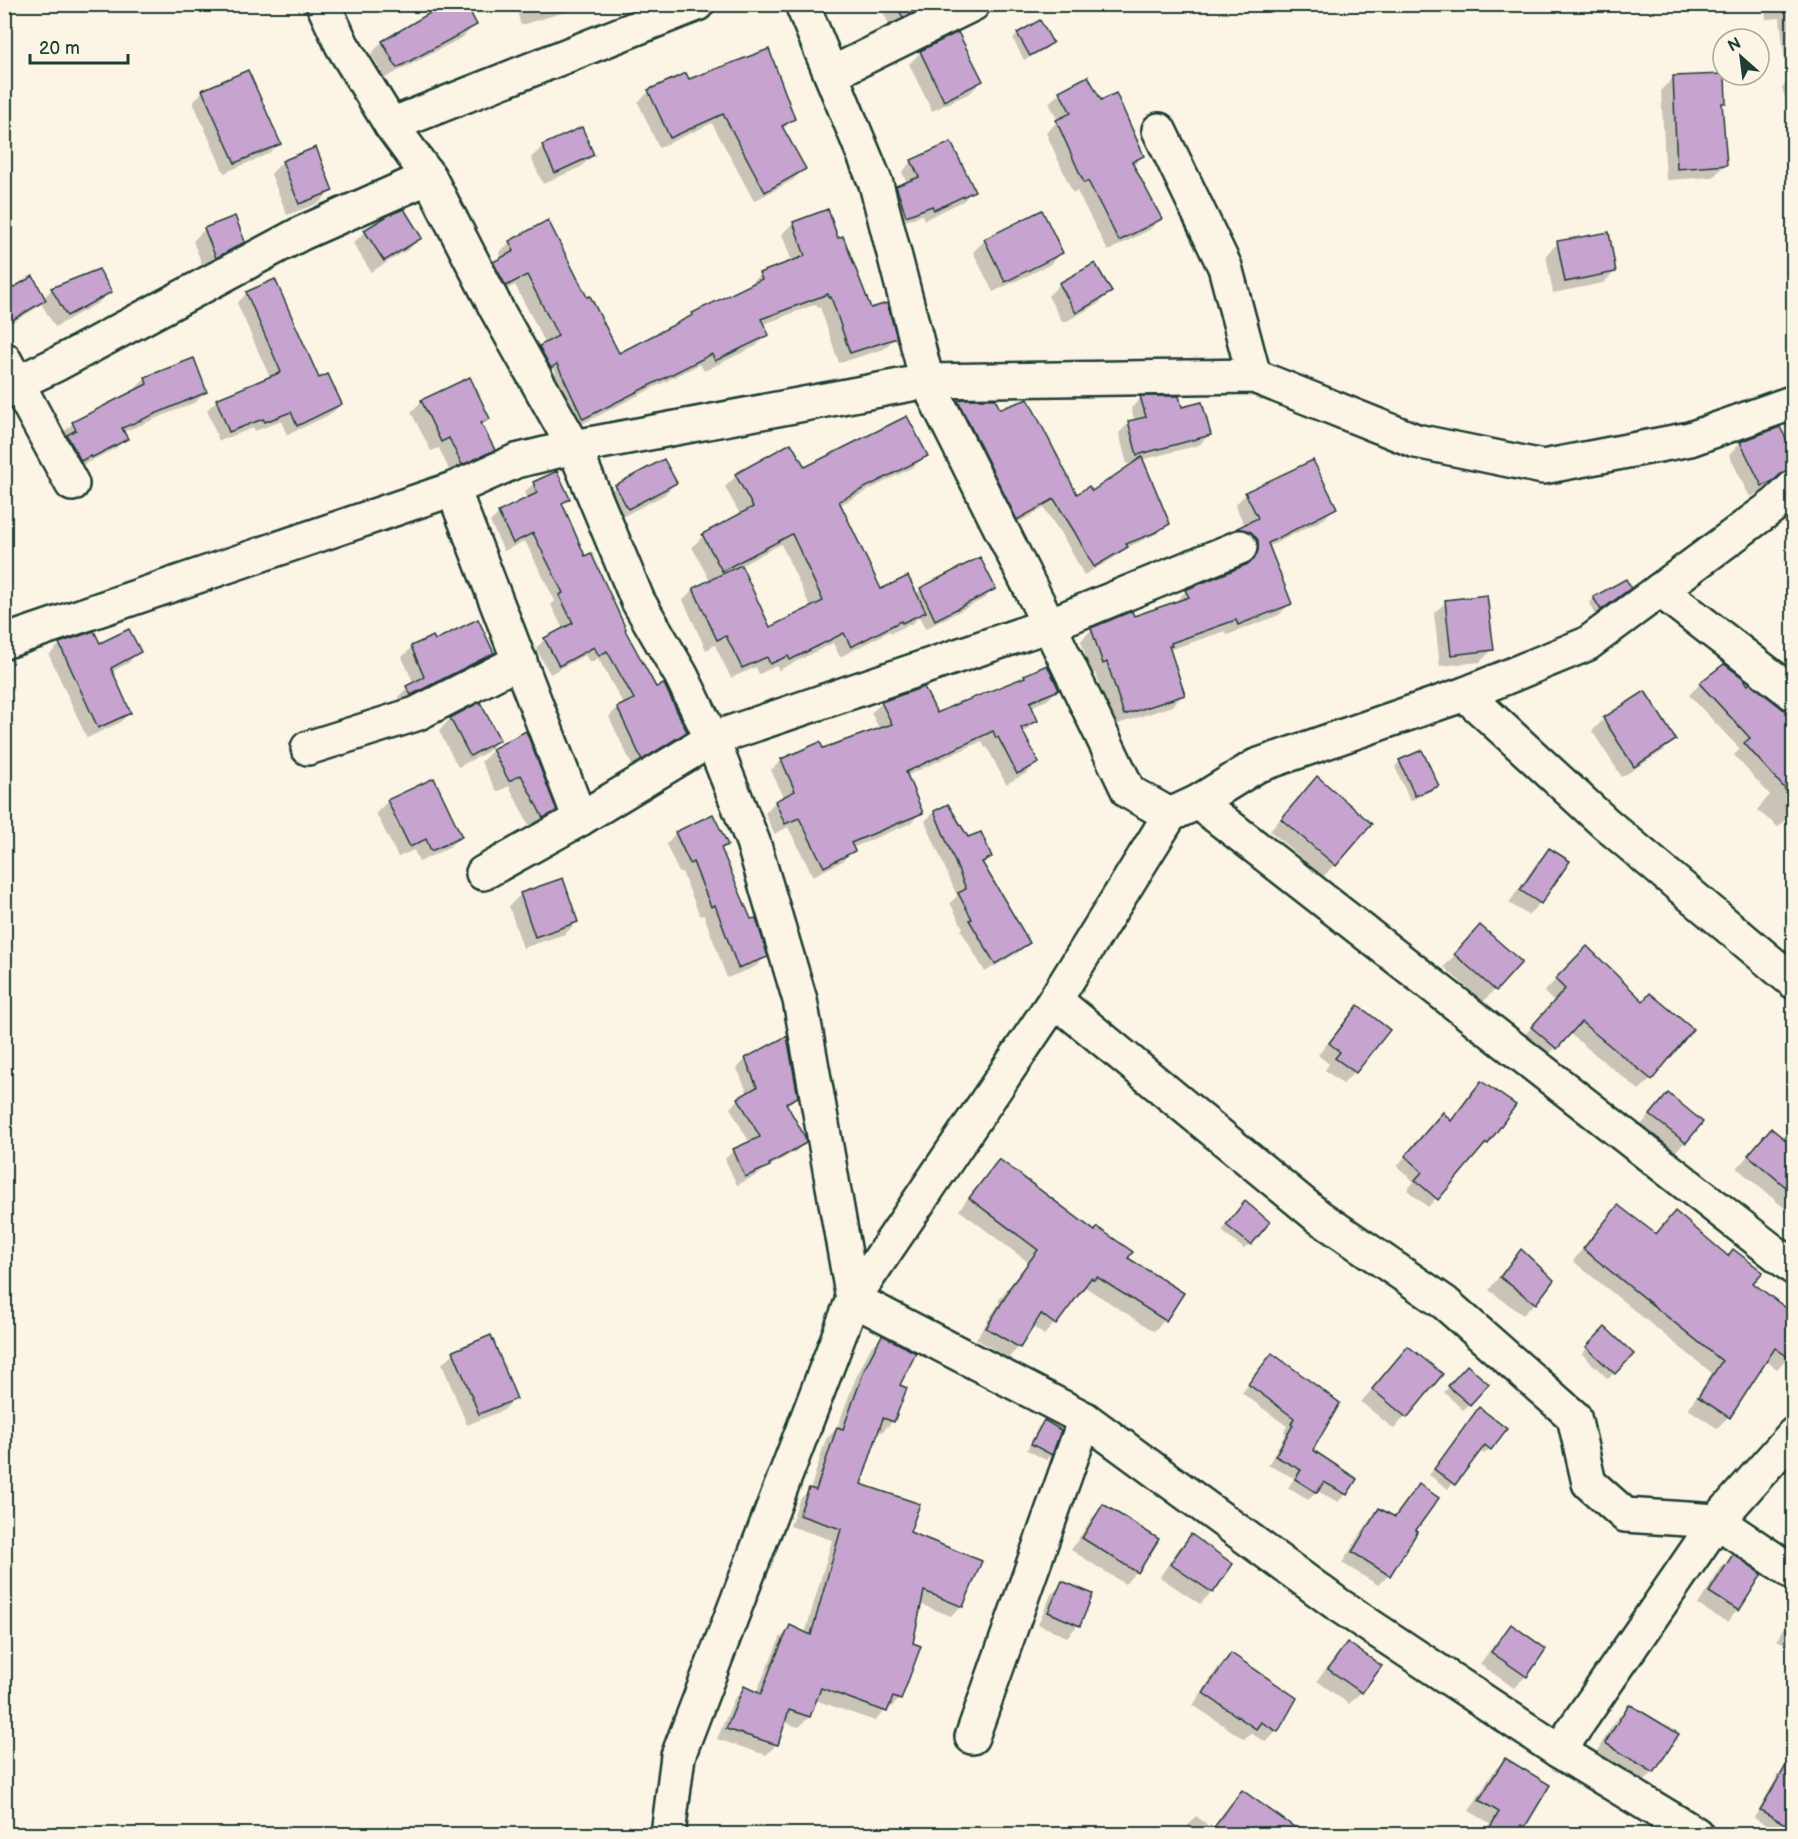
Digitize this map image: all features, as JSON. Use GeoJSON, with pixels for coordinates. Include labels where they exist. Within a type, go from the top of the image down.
{"type":"FeatureCollection","features":[{"type":"Feature","properties":{"kind":"street"},"geometry":{"type":"LineString","coordinates":[[322,4],[342,45],[391,125],[429,177],[497,310],[574,447],[638,601],[681,675],[712,739],[753,842],[800,1000],[853,1299]]}},
{"type":"Feature","properties":{"kind":"street"},"geometry":{"type":"LineString","coordinates":[[391,125],[697,4]]}},
{"type":"Feature","properties":{"kind":"street"},"geometry":{"type":"LineString","coordinates":[[802,4],[876,184],[927,381],[1049,624],[1129,792],[1184,808],[1794,1268]]}},
{"type":"Feature","properties":{"kind":"street"},"geometry":{"type":"LineString","coordinates":[[831,74],[973,4]]}},
{"type":"Feature","properties":{"kind":"street"},"geometry":{"type":"LineString","coordinates":[[1159,130],[1225,267],[1254,376]]}},
{"type":"Feature","properties":{"kind":"street"},"geometry":{"type":"LineString","coordinates":[[72,484],[11,371],[57,364],[302,234],[429,177]]}},
{"type":"Feature","properties":{"kind":"street"},"geometry":{"type":"LineString","coordinates":[[4,642],[453,489],[516,460],[574,447],[927,381],[1254,376],[1416,441],[1543,467],[1690,439],[1794,402]]}},
{"type":"Feature","properties":{"kind":"street"},"geometry":{"type":"LineString","coordinates":[[668,1834],[678,1756],[853,1299],[1184,808],[1256,766],[1465,694],[1587,644],[1776,504],[1794,487]]}},
{"type":"Feature","properties":{"kind":"street"},"geometry":{"type":"LineString","coordinates":[[453,489],[580,819]]}},
{"type":"Feature","properties":{"kind":"street"},"geometry":{"type":"LineString","coordinates":[[483,873],[580,819],[712,739],[1049,624],[1240,547]]}},
{"type":"Feature","properties":{"kind":"street"},"geometry":{"type":"LineString","coordinates":[[1660,590],[1794,694]]}},
{"type":"Feature","properties":{"kind":"street"},"geometry":{"type":"LineString","coordinates":[[309,748],[416,714],[520,661]]}},
{"type":"Feature","properties":{"kind":"street"},"geometry":{"type":"LineString","coordinates":[[1465,694],[1605,823],[1794,982]]}},
{"type":"Feature","properties":{"kind":"street"},"geometry":{"type":"LineString","coordinates":[[1055,1000],[1319,1217],[1445,1304],[1574,1417],[1588,1483],[1625,1515],[1717,1521],[1794,1574]]}},
{"type":"Feature","properties":{"kind":"street"},"geometry":{"type":"LineString","coordinates":[[853,1299],[1085,1419],[1340,1606],[1559,1751],[1696,1834]]}},
{"type":"Feature","properties":{"kind":"street"},"geometry":{"type":"LineString","coordinates":[[972,1737],[1085,1419]]}},
{"type":"Feature","properties":{"kind":"street"},"geometry":{"type":"LineString","coordinates":[[1559,1751],[1717,1521],[1794,1434]]}},
{"type":"Feature","properties":{"kind":"building"},"geometry":{"type":"Polygon","coordinates":[[[445,4],[466,4],[477,25],[397,68],[382,41],[445,4]]]}},
{"type":"Feature","properties":{"kind":"building"},"geometry":{"type":"Polygon","coordinates":[[[896,4],[930,4],[903,18],[896,4]]]}},
{"type":"Feature","properties":{"kind":"building"},"geometry":{"type":"Polygon","coordinates":[[[1040,20],[1053,43],[1030,56],[1017,33],[1040,20]]]}},
{"type":"Feature","properties":{"kind":"building"},"geometry":{"type":"Polygon","coordinates":[[[958,32],[983,81],[944,101],[920,51],[958,32]]]}},
{"type":"Feature","properties":{"kind":"building"},"geometry":{"type":"Polygon","coordinates":[[[769,49],[795,119],[782,126],[806,169],[765,192],[723,114],[670,138],[648,90],[686,73],[689,79],[769,49]]]}},
{"type":"Feature","properties":{"kind":"building"},"geometry":{"type":"Polygon","coordinates":[[[248,70],[281,144],[235,163],[202,90],[248,70]]]}},
{"type":"Feature","properties":{"kind":"building"},"geometry":{"type":"Polygon","coordinates":[[[1711,74],[1711,87],[1725,87],[1726,103],[1722,103],[1727,165],[1677,169],[1673,76],[1711,74]]]}},
{"type":"Feature","properties":{"kind":"building"},"geometry":{"type":"Polygon","coordinates":[[[1088,76],[1101,100],[1116,93],[1144,156],[1132,162],[1162,219],[1119,241],[1088,181],[1084,183],[1056,120],[1071,113],[1059,91],[1088,76]]]}},
{"type":"Feature","properties":{"kind":"building"},"geometry":{"type":"Polygon","coordinates":[[[582,127],[594,155],[555,173],[542,145],[582,127]]]}},
{"type":"Feature","properties":{"kind":"building"},"geometry":{"type":"Polygon","coordinates":[[[951,142],[975,191],[934,210],[932,206],[906,216],[896,186],[919,177],[911,160],[951,142]]]}},
{"type":"Feature","properties":{"kind":"building"},"geometry":{"type":"Polygon","coordinates":[[[316,147],[333,191],[299,204],[282,161],[316,147]]]}},
{"type":"Feature","properties":{"kind":"building"},"geometry":{"type":"Polygon","coordinates":[[[404,209],[422,238],[384,261],[364,230],[404,209]]]}},
{"type":"Feature","properties":{"kind":"building"},"geometry":{"type":"Polygon","coordinates":[[[828,209],[838,238],[843,236],[871,308],[887,303],[897,338],[850,353],[828,294],[761,319],[769,335],[715,361],[712,354],[583,419],[557,364],[551,368],[539,346],[558,336],[527,275],[506,286],[493,262],[514,251],[509,241],[548,220],[587,297],[590,296],[619,353],[693,315],[692,313],[762,279],[759,273],[805,256],[793,222],[828,209]]]}},
{"type":"Feature","properties":{"kind":"building"},"geometry":{"type":"Polygon","coordinates":[[[1042,210],[1063,253],[1005,282],[984,239],[1042,210]]]}},
{"type":"Feature","properties":{"kind":"building"},"geometry":{"type":"Polygon","coordinates":[[[235,216],[245,242],[216,258],[204,228],[235,216]]]}},
{"type":"Feature","properties":{"kind":"building"},"geometry":{"type":"Polygon","coordinates":[[[1609,232],[1616,272],[1565,282],[1557,241],[1609,232]]]}},
{"type":"Feature","properties":{"kind":"building"},"geometry":{"type":"Polygon","coordinates":[[[1095,263],[1112,292],[1076,313],[1059,283],[1095,263]]]}},
{"type":"Feature","properties":{"kind":"building"},"geometry":{"type":"Polygon","coordinates":[[[99,269],[112,292],[67,316],[51,288],[99,269]]]}},
{"type":"Feature","properties":{"kind":"building"},"geometry":{"type":"Polygon","coordinates":[[[33,276],[46,300],[4,325],[4,293],[33,276]]]}},
{"type":"Feature","properties":{"kind":"building"},"geometry":{"type":"Polygon","coordinates":[[[275,279],[319,378],[328,374],[342,404],[297,426],[291,412],[265,422],[263,419],[229,432],[216,399],[281,372],[246,292],[275,279]]]}},
{"type":"Feature","properties":{"kind":"building"},"geometry":{"type":"Polygon","coordinates":[[[194,358],[207,392],[122,428],[128,439],[81,461],[67,435],[76,430],[72,422],[147,384],[145,377],[194,358]]]}},
{"type":"Feature","properties":{"kind":"building"},"geometry":{"type":"Polygon","coordinates":[[[470,377],[490,419],[481,423],[495,450],[462,465],[449,438],[441,442],[421,400],[470,377]]]}},
{"type":"Feature","properties":{"kind":"building"},"geometry":{"type":"Polygon","coordinates":[[[1140,396],[1179,396],[1182,407],[1202,402],[1211,435],[1137,455],[1128,421],[1146,417],[1140,396]]]}},
{"type":"Feature","properties":{"kind":"building"},"geometry":{"type":"Polygon","coordinates":[[[995,399],[1000,409],[1028,399],[1077,494],[1089,486],[1092,491],[1142,457],[1170,524],[1126,544],[1128,547],[1094,567],[1054,499],[1017,520],[958,401],[995,399]]]}},
{"type":"Feature","properties":{"kind":"building"},"geometry":{"type":"Polygon","coordinates":[[[907,416],[928,456],[839,501],[881,589],[908,576],[926,612],[902,623],[901,621],[851,647],[844,633],[790,660],[788,656],[770,664],[767,657],[742,668],[726,636],[717,640],[693,588],[741,565],[770,627],[823,601],[792,534],[722,571],[702,534],[753,507],[735,474],[791,443],[805,467],[907,416]]]}},
{"type":"Feature","properties":{"kind":"building"},"geometry":{"type":"Polygon","coordinates":[[[1780,427],[1794,454],[1794,469],[1789,469],[1762,486],[1740,442],[1780,427]]]}},
{"type":"Feature","properties":{"kind":"building"},"geometry":{"type":"Polygon","coordinates":[[[664,459],[677,483],[628,509],[615,485],[664,459]]]}},
{"type":"Feature","properties":{"kind":"building"},"geometry":{"type":"Polygon","coordinates":[[[1313,460],[1337,508],[1268,543],[1292,604],[1238,625],[1236,620],[1171,643],[1172,646],[1169,646],[1185,695],[1124,715],[1107,662],[1103,664],[1091,628],[1132,611],[1134,616],[1189,597],[1185,590],[1248,564],[1254,559],[1258,550],[1258,540],[1251,532],[1237,528],[1258,518],[1245,492],[1313,460]]]}},
{"type":"Feature","properties":{"kind":"building"},"geometry":{"type":"Polygon","coordinates":[[[557,471],[570,499],[562,503],[585,556],[591,553],[625,630],[656,687],[664,684],[687,732],[642,760],[617,707],[634,699],[607,651],[599,656],[594,647],[559,666],[544,638],[573,623],[559,595],[563,593],[533,533],[513,543],[498,512],[537,493],[533,482],[557,471]]]}},
{"type":"Feature","properties":{"kind":"building"},"geometry":{"type":"Polygon","coordinates":[[[980,557],[996,589],[935,620],[920,588],[980,557]]]}},
{"type":"Feature","properties":{"kind":"building"},"geometry":{"type":"Polygon","coordinates":[[[1626,579],[1631,588],[1601,610],[1593,597],[1626,579]]]}},
{"type":"Feature","properties":{"kind":"building"},"geometry":{"type":"Polygon","coordinates":[[[1487,595],[1494,650],[1451,655],[1445,600],[1487,595]]]}},
{"type":"Feature","properties":{"kind":"building"},"geometry":{"type":"Polygon","coordinates":[[[478,619],[494,653],[411,695],[406,686],[424,677],[411,646],[433,636],[435,640],[478,619]]]}},
{"type":"Feature","properties":{"kind":"building"},"geometry":{"type":"Polygon","coordinates":[[[129,629],[141,652],[111,668],[131,713],[98,728],[59,643],[94,631],[100,643],[129,629]]]}},
{"type":"Feature","properties":{"kind":"building"},"geometry":{"type":"Polygon","coordinates":[[[1724,664],[1743,678],[1748,685],[1750,683],[1783,709],[1794,712],[1794,799],[1744,743],[1750,738],[1699,683],[1724,664]]]}},
{"type":"Feature","properties":{"kind":"building"},"geometry":{"type":"Polygon","coordinates":[[[1047,665],[1059,690],[1030,702],[1038,721],[1021,728],[1039,763],[1017,774],[993,731],[906,772],[923,813],[851,843],[855,851],[824,867],[799,818],[785,824],[775,801],[795,791],[781,759],[820,742],[823,748],[892,724],[881,702],[924,687],[937,713],[1025,677],[1024,675],[1047,665]]]}},
{"type":"Feature","properties":{"kind":"building"},"geometry":{"type":"Polygon","coordinates":[[[1645,691],[1676,740],[1634,767],[1603,718],[1645,691]]]}},
{"type":"Feature","properties":{"kind":"building"},"geometry":{"type":"Polygon","coordinates":[[[480,702],[500,740],[470,756],[450,718],[480,702]]]}},
{"type":"Feature","properties":{"kind":"building"},"geometry":{"type":"Polygon","coordinates":[[[526,731],[557,811],[543,818],[521,775],[509,781],[492,749],[526,731]]]}},
{"type":"Feature","properties":{"kind":"building"},"geometry":{"type":"Polygon","coordinates":[[[1422,750],[1439,786],[1415,796],[1399,760],[1422,750]]]}},
{"type":"Feature","properties":{"kind":"building"},"geometry":{"type":"Polygon","coordinates":[[[1317,776],[1372,824],[1336,866],[1281,819],[1317,776]]]}},
{"type":"Feature","properties":{"kind":"building"},"geometry":{"type":"Polygon","coordinates":[[[434,778],[462,837],[431,851],[426,839],[410,847],[387,800],[434,778]]]}},
{"type":"Feature","properties":{"kind":"building"},"geometry":{"type":"Polygon","coordinates":[[[948,804],[968,837],[981,832],[992,857],[982,862],[1030,943],[995,964],[969,920],[972,919],[958,893],[966,889],[934,811],[948,804]]]}},
{"type":"Feature","properties":{"kind":"building"},"geometry":{"type":"Polygon","coordinates":[[[713,814],[728,845],[721,848],[751,919],[756,918],[768,957],[738,968],[715,905],[711,907],[693,862],[690,864],[675,832],[713,814]]]}},
{"type":"Feature","properties":{"kind":"building"},"geometry":{"type":"Polygon","coordinates":[[[1549,848],[1570,861],[1541,904],[1520,890],[1549,848]]]}},
{"type":"Feature","properties":{"kind":"building"},"geometry":{"type":"Polygon","coordinates":[[[563,878],[578,922],[535,937],[520,893],[563,878]]]}},
{"type":"Feature","properties":{"kind":"building"},"geometry":{"type":"Polygon","coordinates":[[[1480,925],[1522,962],[1496,991],[1454,954],[1480,925]]]}},
{"type":"Feature","properties":{"kind":"building"},"geometry":{"type":"Polygon","coordinates":[[[1587,946],[1643,1001],[1650,993],[1693,1029],[1652,1080],[1581,1022],[1557,1049],[1531,1027],[1565,989],[1555,979],[1587,946]]]}},
{"type":"Feature","properties":{"kind":"building"},"geometry":{"type":"Polygon","coordinates":[[[1358,1005],[1390,1030],[1356,1073],[1335,1058],[1340,1052],[1329,1043],[1358,1005]]]}},
{"type":"Feature","properties":{"kind":"building"},"geometry":{"type":"Polygon","coordinates":[[[787,1036],[798,1097],[786,1103],[806,1143],[769,1164],[770,1166],[745,1177],[733,1149],[760,1137],[738,1098],[757,1087],[745,1058],[787,1036]]]}},
{"type":"Feature","properties":{"kind":"building"},"geometry":{"type":"Polygon","coordinates":[[[1481,1081],[1516,1105],[1488,1144],[1486,1143],[1438,1200],[1415,1180],[1422,1172],[1405,1156],[1443,1112],[1451,1121],[1481,1081]]]}},
{"type":"Feature","properties":{"kind":"building"},"geometry":{"type":"Polygon","coordinates":[[[1668,1093],[1703,1122],[1686,1143],[1650,1115],[1668,1093]]]}},
{"type":"Feature","properties":{"kind":"building"},"geometry":{"type":"Polygon","coordinates":[[[1771,1128],[1794,1147],[1794,1194],[1748,1155],[1771,1128]]]}},
{"type":"Feature","properties":{"kind":"building"},"geometry":{"type":"Polygon","coordinates":[[[999,1159],[1095,1231],[1097,1227],[1133,1252],[1128,1258],[1184,1293],[1166,1321],[1097,1277],[1094,1280],[1091,1278],[1056,1325],[1041,1314],[1020,1348],[986,1328],[1008,1290],[1038,1250],[969,1198],[999,1159]]]}},
{"type":"Feature","properties":{"kind":"building"},"geometry":{"type":"Polygon","coordinates":[[[1245,1201],[1270,1222],[1251,1245],[1226,1225],[1245,1201]]]}},
{"type":"Feature","properties":{"kind":"building"},"geometry":{"type":"Polygon","coordinates":[[[1618,1205],[1656,1234],[1675,1211],[1728,1256],[1733,1249],[1763,1272],[1753,1283],[1794,1314],[1794,1361],[1775,1348],[1730,1418],[1698,1397],[1722,1361],[1583,1249],[1618,1205]]]}},
{"type":"Feature","properties":{"kind":"building"},"geometry":{"type":"Polygon","coordinates":[[[1521,1249],[1554,1280],[1536,1304],[1500,1277],[1521,1249]]]}},
{"type":"Feature","properties":{"kind":"building"},"geometry":{"type":"Polygon","coordinates":[[[1605,1327],[1634,1354],[1615,1374],[1586,1347],[1605,1327]]]}},
{"type":"Feature","properties":{"kind":"building"},"geometry":{"type":"Polygon","coordinates":[[[491,1335],[517,1399],[479,1414],[453,1351],[491,1335]]]}},
{"type":"Feature","properties":{"kind":"building"},"geometry":{"type":"Polygon","coordinates":[[[882,1335],[916,1353],[900,1385],[907,1388],[894,1422],[883,1418],[861,1484],[920,1504],[910,1532],[982,1561],[963,1607],[924,1591],[913,1643],[921,1646],[901,1700],[893,1697],[887,1712],[821,1688],[810,1717],[789,1710],[778,1745],[726,1729],[744,1686],[761,1694],[790,1625],[811,1635],[841,1529],[799,1515],[809,1488],[816,1490],[837,1427],[843,1429],[865,1368],[882,1335]]]}},
{"type":"Feature","properties":{"kind":"building"},"geometry":{"type":"Polygon","coordinates":[[[1408,1346],[1443,1374],[1407,1418],[1372,1389],[1408,1346]]]}},
{"type":"Feature","properties":{"kind":"building"},"geometry":{"type":"Polygon","coordinates":[[[1272,1353],[1340,1403],[1313,1450],[1357,1479],[1347,1495],[1324,1482],[1317,1493],[1295,1479],[1301,1470],[1275,1456],[1293,1425],[1291,1424],[1294,1418],[1248,1384],[1272,1353]]]}},
{"type":"Feature","properties":{"kind":"building"},"geometry":{"type":"Polygon","coordinates":[[[1467,1365],[1489,1384],[1470,1405],[1448,1386],[1467,1365]]]}},
{"type":"Feature","properties":{"kind":"building"},"geometry":{"type":"Polygon","coordinates":[[[1479,1407],[1507,1429],[1491,1450],[1485,1445],[1455,1485],[1434,1469],[1479,1407]]]}},
{"type":"Feature","properties":{"kind":"building"},"geometry":{"type":"Polygon","coordinates":[[[1044,1420],[1061,1430],[1052,1455],[1031,1444],[1044,1420]]]}},
{"type":"Feature","properties":{"kind":"building"},"geometry":{"type":"Polygon","coordinates":[[[1419,1484],[1439,1498],[1416,1530],[1418,1531],[1390,1576],[1352,1552],[1379,1508],[1395,1517],[1419,1484]]]}},
{"type":"Feature","properties":{"kind":"building"},"geometry":{"type":"Polygon","coordinates":[[[1103,1504],[1159,1539],[1138,1573],[1082,1538],[1103,1504]]]}},
{"type":"Feature","properties":{"kind":"building"},"geometry":{"type":"Polygon","coordinates":[[[1191,1534],[1233,1564],[1213,1593],[1170,1564],[1191,1534]]]}},
{"type":"Feature","properties":{"kind":"building"},"geometry":{"type":"Polygon","coordinates":[[[1733,1554],[1762,1574],[1739,1611],[1709,1592],[1733,1554]]]}},
{"type":"Feature","properties":{"kind":"building"},"geometry":{"type":"Polygon","coordinates":[[[1062,1581],[1093,1594],[1080,1626],[1048,1612],[1062,1581]]]}},
{"type":"Feature","properties":{"kind":"building"},"geometry":{"type":"Polygon","coordinates":[[[1511,1624],[1546,1649],[1527,1677],[1491,1652],[1511,1624]]]}},
{"type":"Feature","properties":{"kind":"building"},"geometry":{"type":"Polygon","coordinates":[[[1347,1642],[1382,1666],[1362,1693],[1328,1669],[1347,1642]]]}},
{"type":"Feature","properties":{"kind":"building"},"geometry":{"type":"Polygon","coordinates":[[[1231,1653],[1297,1698],[1278,1732],[1261,1722],[1256,1729],[1203,1693],[1231,1653]]]}},
{"type":"Feature","properties":{"kind":"building"},"geometry":{"type":"Polygon","coordinates":[[[1629,1704],[1679,1734],[1654,1773],[1605,1743],[1629,1704]]]}},
{"type":"Feature","properties":{"kind":"building"},"geometry":{"type":"Polygon","coordinates":[[[1794,1752],[1794,1829],[1760,1810],[1794,1752]]]}},
{"type":"Feature","properties":{"kind":"building"},"geometry":{"type":"Polygon","coordinates":[[[1505,1758],[1550,1785],[1525,1827],[1521,1825],[1515,1834],[1486,1834],[1499,1812],[1479,1800],[1505,1758]]]}},
{"type":"Feature","properties":{"kind":"building"},"geometry":{"type":"Polygon","coordinates":[[[1242,1790],[1304,1834],[1209,1834],[1242,1790]]]}}]}
